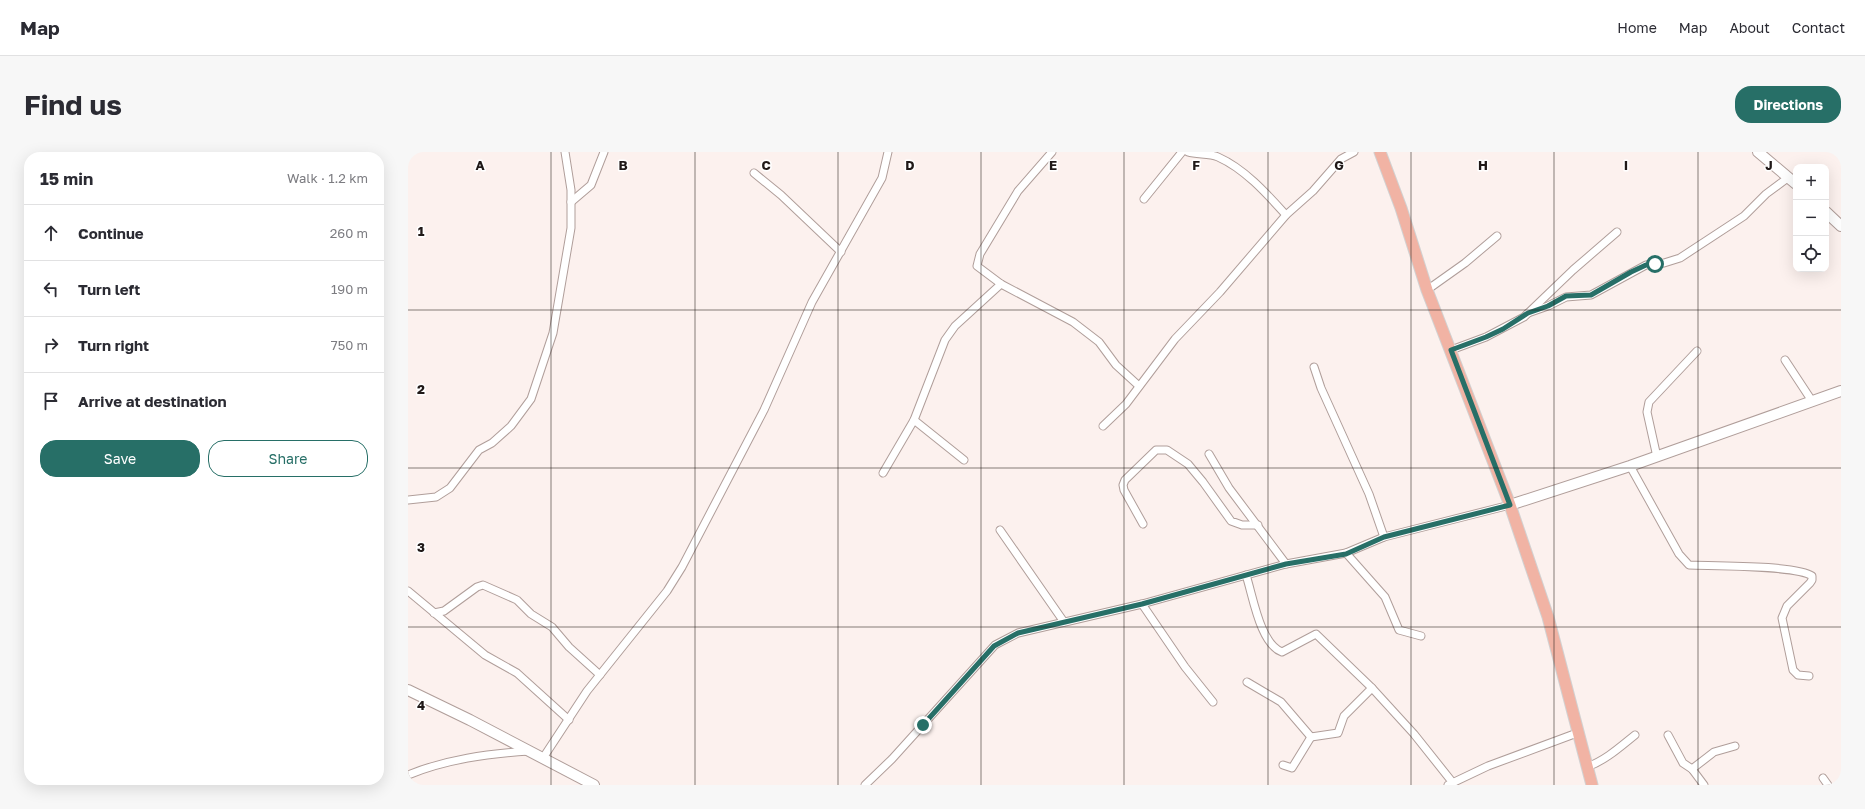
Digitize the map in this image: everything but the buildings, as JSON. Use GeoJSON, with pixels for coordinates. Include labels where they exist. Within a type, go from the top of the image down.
{"type":"FeatureCollection","features":[{"type":"Feature","properties":{"kind":"main road"},"geometry":{"type":"LineString","coordinates":[[1380,152],[1401,208],[1427,290],[1510,505],[1548,617],[1591,784]]}},
{"type":"Feature","properties":{"kind":"main road"},"geometry":{"type":"LineString","coordinates":[[1758,152],[1792,181]]}},
{"type":"Feature","properties":{"kind":"main road"},"geometry":{"type":"LineString","coordinates":[[1829,215],[1841,226]]}},
{"type":"Feature","properties":{"kind":"main road"},"geometry":{"type":"LineString","coordinates":[[1510,505],[1657,457],[1841,391]]}},
{"type":"Feature","properties":{"kind":"main road"},"geometry":{"type":"LineString","coordinates":[[408,690],[594,785]]}},
{"type":"Feature","properties":{"kind":"street"},"geometry":{"type":"LineString","coordinates":[[408,500],[436,497],[450,488],[479,450],[492,443],[511,426],[531,399],[553,333],[571,228],[571,190],[565,152]]}},
{"type":"Feature","properties":{"kind":"street"},"geometry":{"type":"LineString","coordinates":[[571,202],[591,185],[604,152]]}},
{"type":"Feature","properties":{"kind":"street"},"geometry":{"type":"LineString","coordinates":[[543,758],[600,675],[667,591],[682,567],[764,410],[812,302],[882,178],[888,152]]}},
{"type":"Feature","properties":{"kind":"street"},"geometry":{"type":"LineString","coordinates":[[1052,152],[1018,191],[980,254],[977,266],[1001,284],[1073,322],[1099,342],[1116,365],[1139,386]]}},
{"type":"Feature","properties":{"kind":"street"},"geometry":{"type":"LineString","coordinates":[[1144,199],[1182,152]]}},
{"type":"Feature","properties":{"kind":"street"},"geometry":{"type":"LineString","coordinates":[[1188,152],[1217,156],[1233,165],[1263,190],[1286,215]]}},
{"type":"Feature","properties":{"kind":"street"},"geometry":{"type":"LineString","coordinates":[[1103,426],[1126,404],[1175,339],[1220,292],[1286,215],[1313,191],[1340,159],[1354,152]]}},
{"type":"Feature","properties":{"kind":"street"},"geometry":{"type":"LineString","coordinates":[[754,173],[781,195],[841,252]]}},
{"type":"Feature","properties":{"kind":"street"},"geometry":{"type":"LineString","coordinates":[[1528,313],[1548,306],[1566,296],[1591,295],[1646,265],[1664,263],[1680,258],[1744,216],[1766,194],[1792,181]]}},
{"type":"Feature","properties":{"kind":"street"},"geometry":{"type":"LineString","coordinates":[[1451,350],[1503,329],[1528,313],[1573,270],[1617,232]]}},
{"type":"Feature","properties":{"kind":"street"},"geometry":{"type":"LineString","coordinates":[[1427,290],[1465,263],[1497,236]]}},
{"type":"Feature","properties":{"kind":"street"},"geometry":{"type":"LineString","coordinates":[[883,473],[914,420],[945,340],[955,326],[1001,284]]}},
{"type":"Feature","properties":{"kind":"street"},"geometry":{"type":"LineString","coordinates":[[1657,457],[1647,412],[1649,402],[1697,351]]}},
{"type":"Feature","properties":{"kind":"street"},"geometry":{"type":"LineString","coordinates":[[1785,360],[1812,401]]}},
{"type":"Feature","properties":{"kind":"street"},"geometry":{"type":"LineString","coordinates":[[1314,366],[1321,388],[1369,494],[1384,537]]}},
{"type":"Feature","properties":{"kind":"street"},"geometry":{"type":"LineString","coordinates":[[914,420],[964,460]]}},
{"type":"Feature","properties":{"kind":"street"},"geometry":{"type":"LineString","coordinates":[[1143,524],[1124,490],[1123,485],[1125,480],[1156,450],[1160,449],[1167,450],[1188,464],[1231,521],[1242,525],[1258,525]]}},
{"type":"Feature","properties":{"kind":"street"},"geometry":{"type":"LineString","coordinates":[[1209,454],[1229,488],[1286,564]]}},
{"type":"Feature","properties":{"kind":"street"},"geometry":{"type":"LineString","coordinates":[[1630,466],[1679,554],[1689,565],[1792,570],[1806,572],[1812,576],[1810,583],[1787,606],[1782,618],[1793,670],[1798,675],[1808,676]]}},
{"type":"Feature","properties":{"kind":"street"},"geometry":{"type":"LineString","coordinates":[[865,785],[892,759],[994,646],[1018,633],[1142,604],[1286,564],[1346,554],[1384,537],[1510,505]]}},
{"type":"Feature","properties":{"kind":"street"},"geometry":{"type":"LineString","coordinates":[[1000,530],[1064,622]]}},
{"type":"Feature","properties":{"kind":"street"},"geometry":{"type":"LineString","coordinates":[[1346,554],[1385,597],[1399,630],[1421,636]]}},
{"type":"Feature","properties":{"kind":"street"},"geometry":{"type":"LineString","coordinates":[[1246,575],[1264,634],[1275,650],[1282,652],[1316,634],[1372,688],[1414,734],[1451,784],[1488,766],[1577,733]]}},
{"type":"Feature","properties":{"kind":"street"},"geometry":{"type":"LineString","coordinates":[[434,613],[444,611],[482,585],[517,600],[531,614],[552,627],[569,646],[600,675]]}},
{"type":"Feature","properties":{"kind":"street"},"geometry":{"type":"LineString","coordinates":[[408,591],[485,655],[517,673],[569,720]]}},
{"type":"Feature","properties":{"kind":"street"},"geometry":{"type":"LineString","coordinates":[[1142,604],[1185,667],[1213,702]]}},
{"type":"Feature","properties":{"kind":"street"},"geometry":{"type":"LineString","coordinates":[[1247,682],[1281,702],[1311,737]]}},
{"type":"Feature","properties":{"kind":"street"},"geometry":{"type":"LineString","coordinates":[[1311,737],[1338,733],[1344,716],[1372,688]]}},
{"type":"Feature","properties":{"kind":"street"},"geometry":{"type":"LineString","coordinates":[[1587,767],[1599,762],[1635,735]]}},
{"type":"Feature","properties":{"kind":"street"},"geometry":{"type":"LineString","coordinates":[[1668,735],[1683,763],[1692,769],[1704,785]]}},
{"type":"Feature","properties":{"kind":"street"},"geometry":{"type":"LineString","coordinates":[[1283,765],[1292,768],[1311,737]]}},
{"type":"Feature","properties":{"kind":"street"},"geometry":{"type":"LineString","coordinates":[[1692,769],[1714,752],[1735,746]]}},
{"type":"Feature","properties":{"kind":"street"},"geometry":{"type":"LineString","coordinates":[[409,774],[467,757],[485,754],[530,751]]}},
{"type":"Feature","properties":{"kind":"street"},"geometry":{"type":"LineString","coordinates":[[1824,778],[1828,785]]}},
{"type":"Feature","properties":{"kind":"route"},"geometry":{"type":"LineString","coordinates":[[923,725],[994,646],[1018,633],[1142,604],[1286,564],[1346,554],[1384,537],[1510,505],[1451,350],[1486,337],[1524,317],[1528,313],[1548,306],[1566,296],[1591,295],[1631,272],[1646,265],[1655,264]]}}]}
